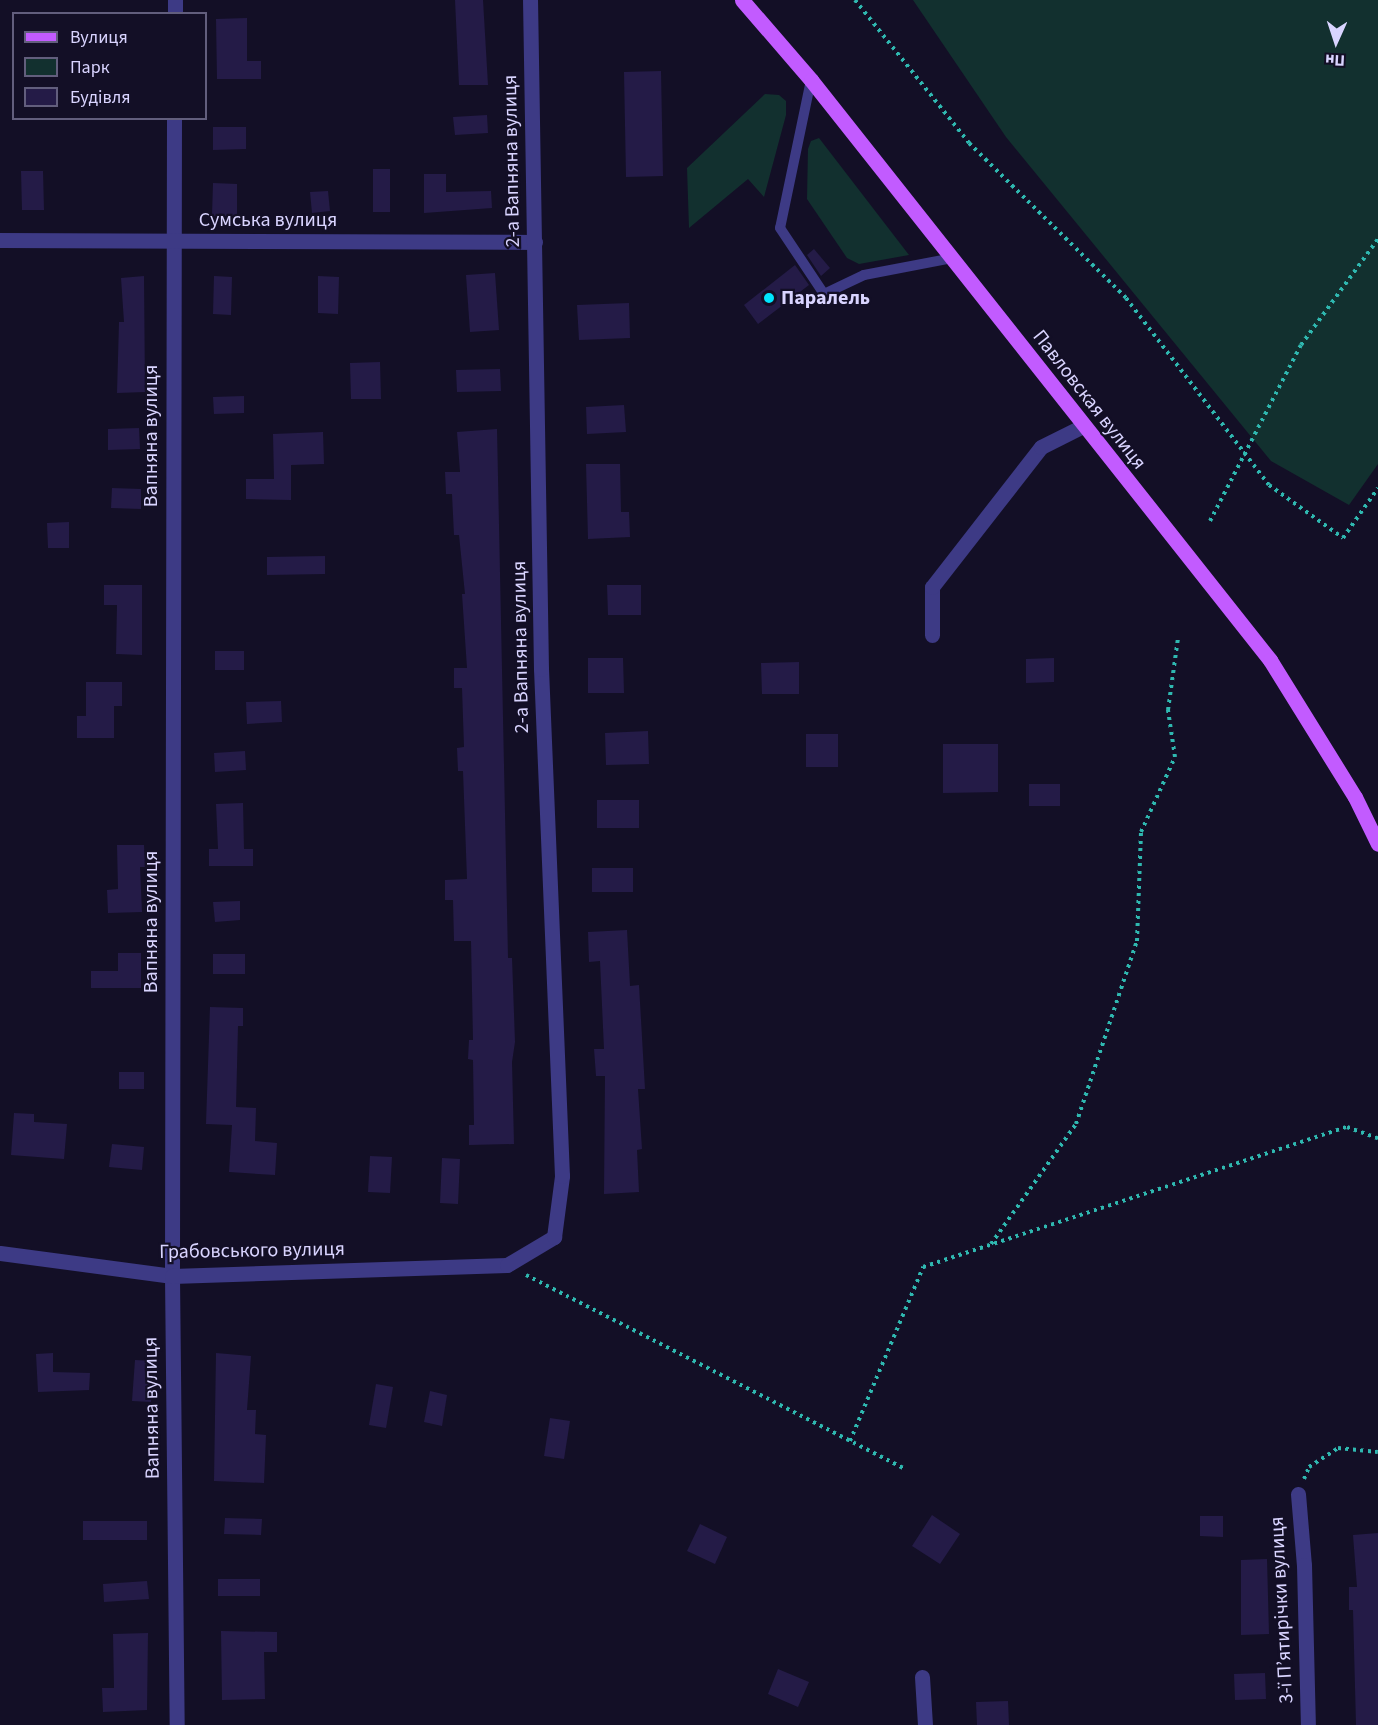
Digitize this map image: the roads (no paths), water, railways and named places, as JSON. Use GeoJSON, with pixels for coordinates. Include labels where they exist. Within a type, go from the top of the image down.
{"type":"FeatureCollection","features":[{"type":"Feature","properties":{"kind":"main road","name":"Павловская вулиця"},"geometry":{"type":"LineString","coordinates":[[742,0],[811,80],[953,258],[1081,427],[1270,660],[1355,797],[1378,844]]}},
{"type":"Feature","properties":{"kind":"street","name":"2-а Вапняна вулиця"},"geometry":{"type":"LineString","coordinates":[[507,1265],[554,1237],[562,1176],[542,681],[530,0]]}},
{"type":"Feature","properties":{"kind":"street","name":"Вапняна вулиця"},"geometry":{"type":"LineString","coordinates":[[174,120],[172,1276],[177,1725]]}},
{"type":"Feature","properties":{"kind":"street","name":"Сумська вулиця"},"geometry":{"type":"LineString","coordinates":[[0,240],[535,242]]}},
{"type":"Feature","properties":{"kind":"street"},"geometry":{"type":"LineString","coordinates":[[932,634],[932,587],[1041,447],[1081,427]]}},
{"type":"Feature","properties":{"kind":"street","name":"Грабовського вулиця"},"geometry":{"type":"LineString","coordinates":[[0,1253],[172,1276],[507,1265]]}},
{"type":"Feature","properties":{"kind":"street","name":"3-ї П’ятирічки вулиця"},"geometry":{"type":"LineString","coordinates":[[1298,1494],[1304,1565],[1308,1725]]}},
{"type":"Feature","properties":{"kind":"street"},"geometry":{"type":"LineString","coordinates":[[922,1677],[925,1725]]}},
{"type":"Feature","properties":{"kind":"lane"},"geometry":{"type":"LineString","coordinates":[[811,80],[780,228],[824,294],[864,275],[953,258]]}},
{"type":"Feature","properties":{"kind":"place","name":"Паралель"},"geometry":{"type":"Point","coordinates":[769,298]}}]}
